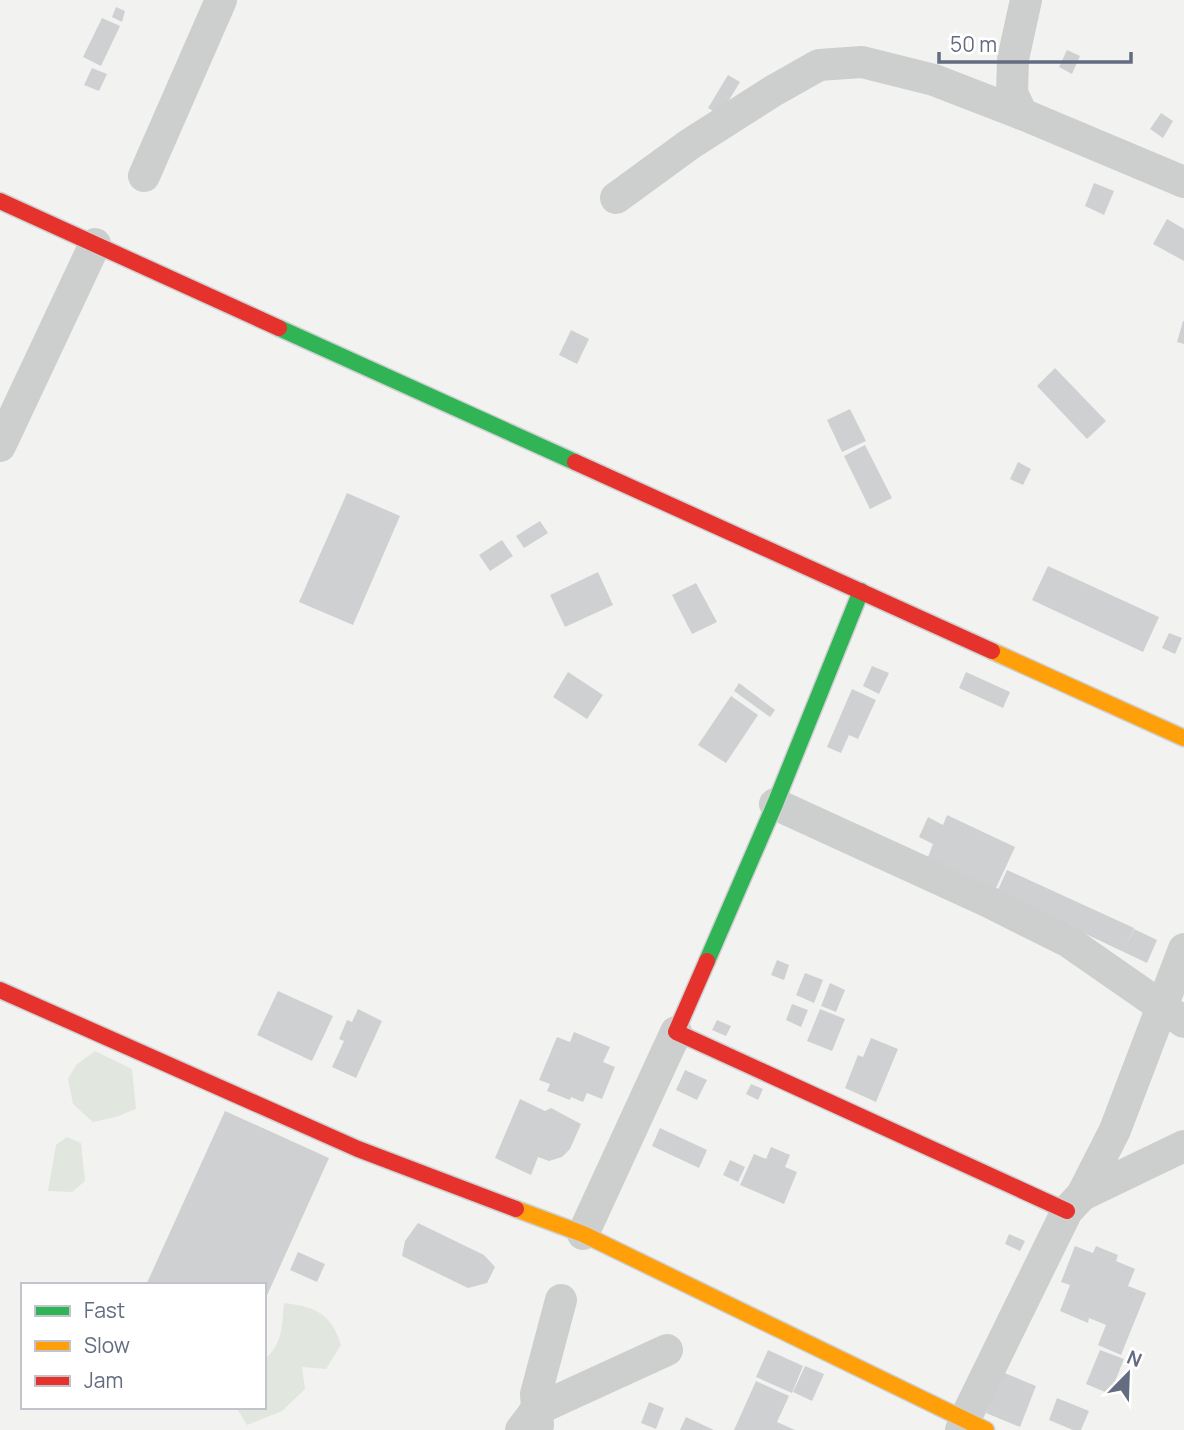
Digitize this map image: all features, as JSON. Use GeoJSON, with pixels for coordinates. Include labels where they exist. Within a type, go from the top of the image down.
{"type":"FeatureCollection","features":[{"type":"Feature","properties":{"kind":"street"},"geometry":{"type":"LineString","coordinates":[[144,176],[221,0]]}},
{"type":"Feature","properties":{"kind":"street"},"geometry":{"type":"LineString","coordinates":[[1022,114],[1012,93],[1013,59],[1026,0]]}},
{"type":"Feature","properties":{"kind":"street"},"geometry":{"type":"LineString","coordinates":[[616,198],[690,144],[773,91],[820,65],[862,62],[934,80],[1184,182]]}},
{"type":"Feature","properties":{"kind":"street"},"geometry":{"type":"LineString","coordinates":[[0,201],[1184,738]]}},
{"type":"Feature","properties":{"kind":"street"},"geometry":{"type":"LineString","coordinates":[[0,446],[95,244]]}},
{"type":"Feature","properties":{"kind":"street"},"geometry":{"type":"LineString","coordinates":[[583,1234],[676,1032],[775,804],[861,591]]}},
{"type":"Feature","properties":{"kind":"street"},"geometry":{"type":"LineString","coordinates":[[775,804],[1058,936],[1173,1015]]}},
{"type":"Feature","properties":{"kind":"street"},"geometry":{"type":"LineString","coordinates":[[0,990],[358,1149],[583,1234],[970,1427],[1075,1203],[1173,1015],[1184,949]]}},
{"type":"Feature","properties":{"kind":"street"},"geometry":{"type":"LineString","coordinates":[[676,1032],[1075,1203]]}},
{"type":"Feature","properties":{"kind":"street"},"geometry":{"type":"LineString","coordinates":[[1075,1203],[1184,1146]]}},
{"type":"Feature","properties":{"kind":"street"},"geometry":{"type":"LineString","coordinates":[[532,1423],[536,1394],[561,1300]]}},
{"type":"Feature","properties":{"kind":"street"},"geometry":{"type":"LineString","coordinates":[[532,1423],[667,1350]]}},
{"type":"Feature","properties":{"kind":"shaded area"},"geometry":{"type":"Polygon","coordinates":[[[95,1051],[132,1069],[136,1109],[93,1122],[73,1104],[68,1079],[76,1065],[95,1051]]]}},
{"type":"Feature","properties":{"kind":"shaded area"},"geometry":{"type":"Polygon","coordinates":[[[67,1137],[81,1143],[85,1181],[72,1192],[48,1191],[56,1145],[67,1137]]]}},
{"type":"Feature","properties":{"kind":"shaded area"},"geometry":{"type":"Polygon","coordinates":[[[284,1303],[305,1307],[327,1319],[341,1345],[326,1369],[302,1367],[305,1389],[282,1411],[247,1425],[237,1409],[266,1409],[266,1357],[275,1348],[282,1327],[284,1303]]]}},
{"type":"Feature","properties":{"kind":"building"},"geometry":{"type":"Polygon","coordinates":[[[116,7],[125,11],[122,22],[112,17],[116,7]]]}},
{"type":"Feature","properties":{"kind":"building"},"geometry":{"type":"Polygon","coordinates":[[[102,18],[120,26],[101,66],[83,57],[102,18]]]}},
{"type":"Feature","properties":{"kind":"building"},"geometry":{"type":"Polygon","coordinates":[[[1067,50],[1080,56],[1072,74],[1059,67],[1067,50]]]}},
{"type":"Feature","properties":{"kind":"building"},"geometry":{"type":"Polygon","coordinates":[[[92,68],[107,74],[99,91],[84,85],[92,68]]]}},
{"type":"Feature","properties":{"kind":"building"},"geometry":{"type":"Polygon","coordinates":[[[728,75],[740,82],[720,115],[708,108],[728,75]]]}},
{"type":"Feature","properties":{"kind":"building"},"geometry":{"type":"Polygon","coordinates":[[[1161,113],[1173,121],[1163,138],[1150,129],[1161,113]]]}},
{"type":"Feature","properties":{"kind":"building"},"geometry":{"type":"Polygon","coordinates":[[[1094,183],[1114,191],[1104,215],[1085,206],[1094,183]]]}},
{"type":"Feature","properties":{"kind":"building"},"geometry":{"type":"Polygon","coordinates":[[[1167,219],[1184,229],[1184,261],[1153,244],[1167,219]]]}},
{"type":"Feature","properties":{"kind":"building"},"geometry":{"type":"Polygon","coordinates":[[[1184,321],[1184,344],[1177,342],[1184,321]]]}},
{"type":"Feature","properties":{"kind":"building"},"geometry":{"type":"Polygon","coordinates":[[[571,330],[589,339],[577,364],[559,355],[571,330]]]}},
{"type":"Feature","properties":{"kind":"building"},"geometry":{"type":"Polygon","coordinates":[[[1055,368],[1106,421],[1087,439],[1037,386],[1055,368]]]}},
{"type":"Feature","properties":{"kind":"building"},"geometry":{"type":"Polygon","coordinates":[[[850,409],[866,441],[842,452],[827,420],[850,409]]]}},
{"type":"Feature","properties":{"kind":"building"},"geometry":{"type":"Polygon","coordinates":[[[865,445],[892,498],[870,509],[844,456],[865,445]]]}},
{"type":"Feature","properties":{"kind":"building"},"geometry":{"type":"Polygon","coordinates":[[[1018,462],[1031,469],[1023,485],[1010,479],[1018,462]]]}},
{"type":"Feature","properties":{"kind":"building"},"geometry":{"type":"Polygon","coordinates":[[[347,493],[400,516],[353,625],[299,602],[347,493]]]}},
{"type":"Feature","properties":{"kind":"building"},"geometry":{"type":"Polygon","coordinates":[[[540,521],[548,533],[524,548],[516,536],[540,521]]]}},
{"type":"Feature","properties":{"kind":"building"},"geometry":{"type":"Polygon","coordinates":[[[502,540],[513,556],[490,571],[479,555],[502,540]]]}},
{"type":"Feature","properties":{"kind":"building"},"geometry":{"type":"Polygon","coordinates":[[[1048,566],[1159,617],[1143,652],[1032,600],[1048,566]]]}},
{"type":"Feature","properties":{"kind":"building"},"geometry":{"type":"Polygon","coordinates":[[[598,572],[613,605],[565,627],[550,595],[598,572]]]}},
{"type":"Feature","properties":{"kind":"building"},"geometry":{"type":"Polygon","coordinates":[[[696,583],[717,622],[692,634],[672,595],[696,583]]]}},
{"type":"Feature","properties":{"kind":"building"},"geometry":{"type":"Polygon","coordinates":[[[1169,633],[1182,638],[1175,654],[1162,648],[1169,633]]]}},
{"type":"Feature","properties":{"kind":"building"},"geometry":{"type":"Polygon","coordinates":[[[872,666],[889,673],[879,694],[863,686],[872,666]]]}},
{"type":"Feature","properties":{"kind":"building"},"geometry":{"type":"Polygon","coordinates":[[[568,672],[603,695],[587,719],[553,697],[568,672]]]}},
{"type":"Feature","properties":{"kind":"building"},"geometry":{"type":"Polygon","coordinates":[[[966,672],[1010,692],[1003,708],[959,688],[966,672]]]}},
{"type":"Feature","properties":{"kind":"building"},"geometry":{"type":"Polygon","coordinates":[[[739,683],[775,710],[770,717],[734,691],[739,683]]]}},
{"type":"Feature","properties":{"kind":"building"},"geometry":{"type":"Polygon","coordinates":[[[852,689],[876,700],[858,739],[849,735],[841,753],[827,747],[852,689]]]}},
{"type":"Feature","properties":{"kind":"building"},"geometry":{"type":"Polygon","coordinates":[[[731,696],[758,715],[726,763],[698,745],[731,696]]]}},
{"type":"Feature","properties":{"kind":"building"},"geometry":{"type":"Polygon","coordinates":[[[947,815],[1015,847],[996,888],[928,857],[933,844],[919,837],[928,817],[943,825],[947,815]]]}},
{"type":"Feature","properties":{"kind":"building"},"geometry":{"type":"Polygon","coordinates":[[[1007,870],[1134,928],[1125,949],[1134,929],[1157,940],[1147,963],[997,892],[1007,870]]]}},
{"type":"Feature","properties":{"kind":"building"},"geometry":{"type":"Polygon","coordinates":[[[777,960],[789,965],[784,980],[771,975],[777,960]]]}},
{"type":"Feature","properties":{"kind":"building"},"geometry":{"type":"Polygon","coordinates":[[[805,973],[823,980],[814,1003],[796,995],[805,973]]]}},
{"type":"Feature","properties":{"kind":"building"},"geometry":{"type":"Polygon","coordinates":[[[830,983],[845,990],[836,1012],[821,1006],[830,983]]]}},
{"type":"Feature","properties":{"kind":"building"},"geometry":{"type":"Polygon","coordinates":[[[278,991],[333,1016],[312,1061],[257,1035],[278,991]]]}},
{"type":"Feature","properties":{"kind":"building"},"geometry":{"type":"Polygon","coordinates":[[[792,1004],[808,1010],[801,1027],[786,1020],[792,1004]]]}},
{"type":"Feature","properties":{"kind":"building"},"geometry":{"type":"Polygon","coordinates":[[[358,1009],[382,1021],[356,1078],[332,1067],[344,1041],[339,1039],[347,1020],[352,1022],[358,1009]]]}},
{"type":"Feature","properties":{"kind":"building"},"geometry":{"type":"Polygon","coordinates":[[[820,1009],[845,1019],[832,1051],[807,1041],[820,1009]]]}},
{"type":"Feature","properties":{"kind":"building"},"geometry":{"type":"Polygon","coordinates":[[[717,1020],[731,1026],[726,1036],[712,1030],[717,1020]]]}},
{"type":"Feature","properties":{"kind":"building"},"geometry":{"type":"Polygon","coordinates":[[[574,1032],[610,1047],[603,1062],[615,1067],[602,1099],[587,1093],[583,1102],[571,1097],[570,1100],[547,1091],[550,1084],[539,1080],[557,1037],[570,1042],[574,1032]]]}},
{"type":"Feature","properties":{"kind":"building"},"geometry":{"type":"Polygon","coordinates":[[[871,1038],[898,1049],[876,1102],[845,1088],[858,1055],[863,1057],[871,1038]]]}},
{"type":"Feature","properties":{"kind":"building"},"geometry":{"type":"Polygon","coordinates":[[[685,1070],[707,1080],[697,1100],[676,1090],[685,1070]]]}},
{"type":"Feature","properties":{"kind":"building"},"geometry":{"type":"Polygon","coordinates":[[[751,1084],[763,1089],[758,1100],[746,1094],[751,1084]]]}},
{"type":"Feature","properties":{"kind":"building"},"geometry":{"type":"Polygon","coordinates":[[[520,1099],[545,1111],[551,1108],[581,1124],[570,1149],[562,1157],[549,1161],[538,1157],[531,1175],[495,1158],[520,1099]]]}},
{"type":"Feature","properties":{"kind":"building"},"geometry":{"type":"Polygon","coordinates":[[[225,1111],[329,1158],[266,1298],[266,1283],[147,1283],[225,1111]]]}},
{"type":"Feature","properties":{"kind":"building"},"geometry":{"type":"Polygon","coordinates":[[[660,1128],[707,1150],[699,1168],[652,1146],[660,1128]]]}},
{"type":"Feature","properties":{"kind":"building"},"geometry":{"type":"Polygon","coordinates":[[[771,1147],[790,1155],[785,1167],[797,1172],[784,1204],[740,1185],[754,1154],[766,1159],[771,1147]]]}},
{"type":"Feature","properties":{"kind":"building"},"geometry":{"type":"Polygon","coordinates":[[[730,1160],[745,1167],[738,1182],[723,1175],[730,1160]]]}},
{"type":"Feature","properties":{"kind":"building"},"geometry":{"type":"Polygon","coordinates":[[[418,1223],[484,1255],[495,1267],[487,1283],[468,1288],[402,1256],[405,1241],[418,1223]]]}},
{"type":"Feature","properties":{"kind":"building"},"geometry":{"type":"Polygon","coordinates":[[[1009,1234],[1025,1241],[1020,1251],[1005,1244],[1009,1234]]]}},
{"type":"Feature","properties":{"kind":"building"},"geometry":{"type":"Polygon","coordinates":[[[1075,1246],[1093,1253],[1096,1246],[1118,1255],[1116,1261],[1135,1269],[1128,1286],[1146,1293],[1121,1355],[1098,1345],[1106,1325],[1089,1318],[1088,1323],[1060,1311],[1070,1285],[1061,1282],[1075,1246]]]}},
{"type":"Feature","properties":{"kind":"building"},"geometry":{"type":"Polygon","coordinates":[[[298,1252],[325,1264],[317,1282],[290,1270],[298,1252]]]}},
{"type":"Feature","properties":{"kind":"building"},"geometry":{"type":"Polygon","coordinates":[[[768,1350],[803,1366],[792,1393],[756,1377],[768,1350]]]}},
{"type":"Feature","properties":{"kind":"building"},"geometry":{"type":"Polygon","coordinates":[[[1100,1350],[1124,1359],[1110,1394],[1086,1384],[1100,1350]]]}},
{"type":"Feature","properties":{"kind":"building"},"geometry":{"type":"Polygon","coordinates":[[[805,1366],[824,1374],[812,1401],[793,1392],[805,1366]]]}},
{"type":"Feature","properties":{"kind":"building"},"geometry":{"type":"Polygon","coordinates":[[[1002,1372],[1036,1386],[1020,1427],[986,1413],[1002,1372]]]}},
{"type":"Feature","properties":{"kind":"building"},"geometry":{"type":"Polygon","coordinates":[[[756,1381],[789,1396],[777,1422],[795,1430],[734,1430],[756,1381]]]}},
{"type":"Feature","properties":{"kind":"building"},"geometry":{"type":"Polygon","coordinates":[[[1057,1398],[1089,1411],[1081,1430],[1073,1430],[1049,1420],[1057,1398]]]}},
{"type":"Feature","properties":{"kind":"building"},"geometry":{"type":"Polygon","coordinates":[[[649,1402],[664,1408],[656,1429],[641,1423],[649,1402]]]}},
{"type":"Feature","properties":{"kind":"building"},"geometry":{"type":"Polygon","coordinates":[[[686,1417],[714,1430],[680,1430],[686,1417]]]}},
{"type":"Feature","properties":{"kind":"traffic: fast"},"geometry":{"type":"LineString","coordinates":[[279,328],[575,462]]}},
{"type":"Feature","properties":{"kind":"traffic: fast"},"geometry":{"type":"LineString","coordinates":[[707,961],[775,804],[861,591]]}},
{"type":"Feature","properties":{"kind":"traffic: slow"},"geometry":{"type":"LineString","coordinates":[[992,651],[1184,738]]}},
{"type":"Feature","properties":{"kind":"traffic: slow"},"geometry":{"type":"LineString","coordinates":[[516,1209],[583,1234],[986,1430]]}},
{"type":"Feature","properties":{"kind":"traffic: jam"},"geometry":{"type":"LineString","coordinates":[[0,201],[279,328]]}},
{"type":"Feature","properties":{"kind":"traffic: jam"},"geometry":{"type":"LineString","coordinates":[[575,462],[992,651]]}},
{"type":"Feature","properties":{"kind":"traffic: jam"},"geometry":{"type":"LineString","coordinates":[[707,961],[676,1032],[1067,1211]]}},
{"type":"Feature","properties":{"kind":"traffic: jam"},"geometry":{"type":"LineString","coordinates":[[0,990],[358,1149],[516,1209]]}}]}
